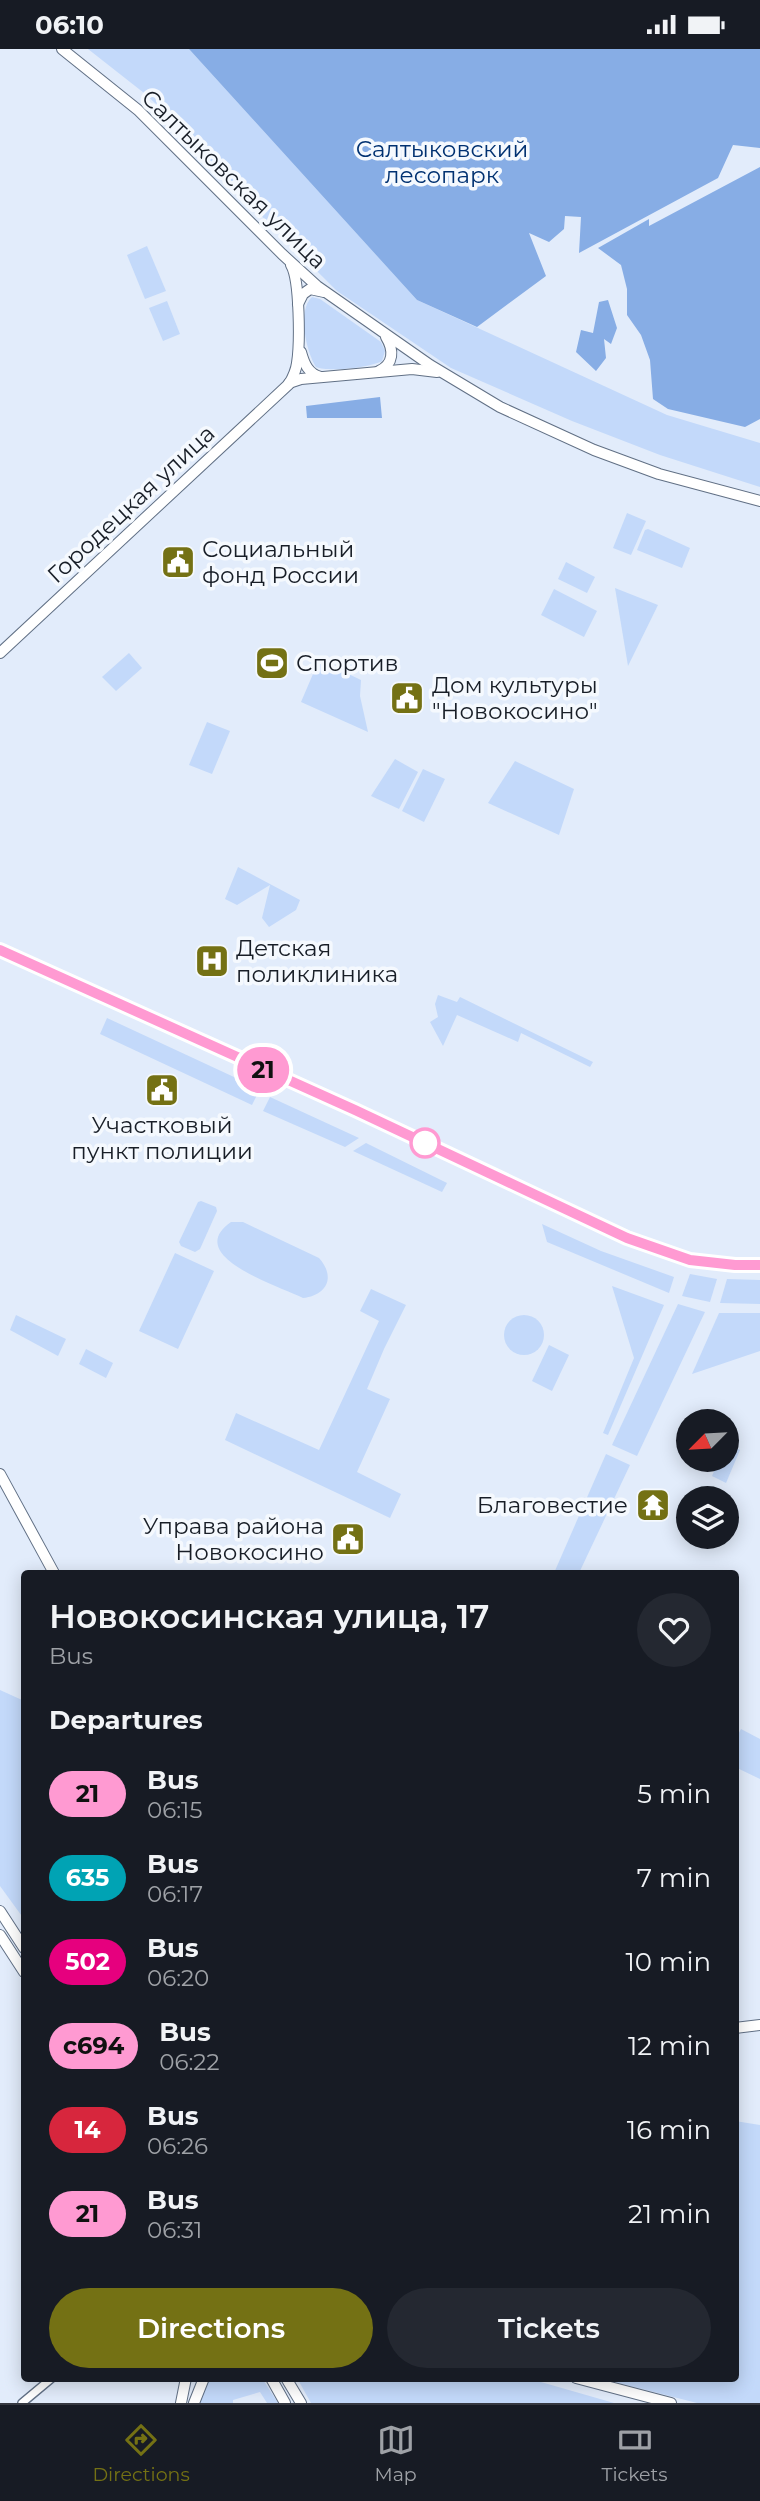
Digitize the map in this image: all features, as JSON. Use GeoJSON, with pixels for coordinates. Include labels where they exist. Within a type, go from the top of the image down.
{"type":"FeatureCollection","features":[{"type":"Feature","properties":{"kind":"street","name":"Салтыковская улица"},"geometry":{"type":"LineString","coordinates":[[62,49],[138,110],[282,254],[337,302],[447,376],[513,414],[594,450],[659,474],[760,501]]}},
{"type":"Feature","properties":{"kind":"street"},"geometry":{"type":"LineString","coordinates":[[282,254],[295,271],[297,308],[298,362],[289,384]]}},
{"type":"Feature","properties":{"kind":"street"},"geometry":{"type":"LineString","coordinates":[[297,308],[303,294],[310,289],[319,290],[337,302]]}},
{"type":"Feature","properties":{"kind":"street"},"geometry":{"type":"LineString","coordinates":[[298,333],[308,369],[317,376],[325,377]]}},
{"type":"Feature","properties":{"kind":"street"},"geometry":{"type":"LineString","coordinates":[[365,374],[384,369],[391,359],[391,346],[383,333]]}},
{"type":"Feature","properties":{"kind":"street"},"geometry":{"type":"LineString","coordinates":[[289,384],[301,379],[420,369],[447,376]]}},
{"type":"Feature","properties":{"kind":"street","name":"Городецкая улица"},"geometry":{"type":"LineString","coordinates":[[0,653],[289,384]]}},
{"type":"Feature","properties":{"kind":"street"},"geometry":{"type":"LineString","coordinates":[[0,950],[374,1119],[627,1238],[690,1260],[760,1265]]}},
{"type":"Feature","properties":{"kind":"street"},"geometry":{"type":"LineString","coordinates":[[0,1474],[52,1570]]}},
{"type":"Feature","properties":{"kind":"street"},"geometry":{"type":"LineString","coordinates":[[0,1911],[21,1942]]}},
{"type":"Feature","properties":{"kind":"street"},"geometry":{"type":"LineString","coordinates":[[2,1941],[21,1945]]}},
{"type":"Feature","properties":{"kind":"street"},"geometry":{"type":"LineString","coordinates":[[2,1941],[21,1968]]}},
{"type":"Feature","properties":{"kind":"street"},"geometry":{"type":"LineString","coordinates":[[739,2028],[760,2025]]}},
{"type":"Feature","properties":{"kind":"street"},"geometry":{"type":"LineString","coordinates":[[22,2403],[47,2382]]}},
{"type":"Feature","properties":{"kind":"street"},"geometry":{"type":"LineString","coordinates":[[181,2403],[185,2382]]}},
{"type":"Feature","properties":{"kind":"street"},"geometry":{"type":"LineString","coordinates":[[194,2403],[202,2382]]}},
{"type":"Feature","properties":{"kind":"street"},"geometry":{"type":"LineString","coordinates":[[273,2382],[285,2403]]}},
{"type":"Feature","properties":{"kind":"street"},"geometry":{"type":"LineString","coordinates":[[288,2382],[301,2403]]}},
{"type":"Feature","properties":{"kind":"street"},"geometry":{"type":"LineString","coordinates":[[591,2382],[671,2403]]}},
{"type":"Feature","properties":{"kind":"shaded area"},"geometry":{"type":"Polygon","coordinates":[[[88,49],[189,49],[417,300],[667,415],[760,443],[760,487],[660,455],[572,421],[451,368],[337,291],[179,134],[177,123],[88,49]]]}},
{"type":"Feature","properties":{"kind":"shaded area"},"geometry":{"type":"Polygon","coordinates":[[[147,246],[166,291],[145,299],[127,255],[147,246]]]}},
{"type":"Feature","properties":{"kind":"shaded area"},"geometry":{"type":"Polygon","coordinates":[[[312,297],[320,299],[381,342],[385,351],[382,361],[349,369],[316,367],[309,352],[304,321],[307,303],[312,297]]]}},
{"type":"Feature","properties":{"kind":"shaded area"},"geometry":{"type":"Polygon","coordinates":[[[167,301],[180,334],[163,341],[149,308],[167,301]]]}},
{"type":"Feature","properties":{"kind":"shaded area"},"geometry":{"type":"Polygon","coordinates":[[[627,513],[646,521],[631,555],[613,548],[627,513]]]}},
{"type":"Feature","properties":{"kind":"shaded area"},"geometry":{"type":"Polygon","coordinates":[[[645,530],[690,548],[682,568],[637,550],[645,530]]]}},
{"type":"Feature","properties":{"kind":"shaded area"},"geometry":{"type":"Polygon","coordinates":[[[566,562],[595,577],[587,593],[558,579],[566,562]]]}},
{"type":"Feature","properties":{"kind":"shaded area"},"geometry":{"type":"Polygon","coordinates":[[[615,588],[658,605],[628,666],[615,588]]]}},
{"type":"Feature","properties":{"kind":"shaded area"},"geometry":{"type":"Polygon","coordinates":[[[554,589],[597,611],[584,637],[541,615],[554,589]]]}},
{"type":"Feature","properties":{"kind":"shaded area"},"geometry":{"type":"Polygon","coordinates":[[[129,653],[142,668],[116,691],[102,677],[129,653]]]}},
{"type":"Feature","properties":{"kind":"shaded area"},"geometry":{"type":"Polygon","coordinates":[[[319,660],[361,680],[360,696],[368,732],[301,702],[319,660]]]}},
{"type":"Feature","properties":{"kind":"shaded area"},"geometry":{"type":"Polygon","coordinates":[[[207,722],[230,731],[212,774],[189,765],[207,722]]]}},
{"type":"Feature","properties":{"kind":"shaded area"},"geometry":{"type":"Polygon","coordinates":[[[395,759],[418,772],[399,809],[371,796],[395,759]]]}},
{"type":"Feature","properties":{"kind":"shaded area"},"geometry":{"type":"Polygon","coordinates":[[[515,761],[574,789],[559,835],[488,803],[515,761]]]}},
{"type":"Feature","properties":{"kind":"shaded area"},"geometry":{"type":"Polygon","coordinates":[[[423,769],[445,779],[424,822],[402,811],[423,769]]]}},
{"type":"Feature","properties":{"kind":"shaded area"},"geometry":{"type":"Polygon","coordinates":[[[238,867],[300,900],[296,910],[269,927],[262,918],[270,885],[237,905],[225,899],[238,867]]]}},
{"type":"Feature","properties":{"kind":"shaded area"},"geometry":{"type":"Polygon","coordinates":[[[438,995],[457,1002],[460,997],[593,1062],[590,1067],[521,1033],[518,1042],[457,1015],[443,1046],[430,1022],[438,1017],[435,1004],[438,995]]]}},
{"type":"Feature","properties":{"kind":"shaded area"},"geometry":{"type":"Polygon","coordinates":[[[107,1018],[260,1089],[252,1105],[100,1034],[107,1018]]]}},
{"type":"Feature","properties":{"kind":"shaded area"},"geometry":{"type":"Polygon","coordinates":[[[270,1097],[359,1138],[345,1147],[263,1111],[270,1097]]]}},
{"type":"Feature","properties":{"kind":"shaded area"},"geometry":{"type":"Polygon","coordinates":[[[366,1143],[447,1183],[442,1192],[353,1151],[366,1143]]]}},
{"type":"Feature","properties":{"kind":"shaded area"},"geometry":{"type":"Polygon","coordinates":[[[198,1202],[216,1207],[217,1211],[200,1249],[195,1252],[181,1246],[179,1242],[198,1202]]]}},
{"type":"Feature","properties":{"kind":"shaded area"},"geometry":{"type":"Polygon","coordinates":[[[231,1222],[243,1222],[319,1258],[328,1278],[323,1289],[303,1298],[257,1278],[226,1258],[218,1247],[219,1235],[231,1222]]]}},
{"type":"Feature","properties":{"kind":"shaded area"},"geometry":{"type":"Polygon","coordinates":[[[542,1224],[601,1251],[674,1277],[669,1293],[547,1242],[542,1224]]]}},
{"type":"Feature","properties":{"kind":"shaded area"},"geometry":{"type":"Polygon","coordinates":[[[175,1253],[214,1271],[178,1349],[139,1331],[175,1253]]]}},
{"type":"Feature","properties":{"kind":"shaded area"},"geometry":{"type":"Polygon","coordinates":[[[690,1274],[717,1279],[710,1302],[682,1296],[690,1274]]]}},
{"type":"Feature","properties":{"kind":"shaded area"},"geometry":{"type":"Polygon","coordinates":[[[727,1279],[760,1280],[760,1304],[720,1303],[727,1279]]]}},
{"type":"Feature","properties":{"kind":"shaded area"},"geometry":{"type":"Polygon","coordinates":[[[612,1286],[664,1305],[608,1435],[603,1433],[634,1358],[612,1286]]]}},
{"type":"Feature","properties":{"kind":"shaded area"},"geometry":{"type":"Polygon","coordinates":[[[371,1289],[406,1305],[367,1389],[390,1399],[357,1472],[401,1494],[390,1518],[225,1440],[236,1413],[319,1450],[379,1321],[360,1311],[371,1289]]]}},
{"type":"Feature","properties":{"kind":"shaded area"},"geometry":{"type":"Polygon","coordinates":[[[678,1304],[705,1312],[637,1456],[612,1445],[678,1304]]]}},
{"type":"Feature","properties":{"kind":"shaded area"},"geometry":{"type":"Polygon","coordinates":[[[719,1313],[760,1313],[760,1351],[692,1374],[719,1313]]]}},
{"type":"Feature","properties":{"kind":"shaded area"},"geometry":{"type":"Polygon","coordinates":[[[16,1315],[66,1339],[58,1356],[10,1330],[16,1315]]]}},
{"type":"Feature","properties":{"kind":"shaded area"},"geometry":{"type":"Polygon","coordinates":[[[524,1315],[532,1316],[538,1321],[543,1327],[543,1343],[538,1349],[532,1354],[524,1355],[516,1354],[510,1349],[505,1343],[504,1335],[505,1327],[510,1321],[516,1316],[524,1315]]]}},
{"type":"Feature","properties":{"kind":"shaded area"},"geometry":{"type":"Polygon","coordinates":[[[549,1345],[569,1355],[552,1391],[532,1381],[549,1345]]]}},
{"type":"Feature","properties":{"kind":"shaded area"},"geometry":{"type":"Polygon","coordinates":[[[86,1349],[113,1363],[106,1378],[79,1364],[86,1349]]]}},
{"type":"Feature","properties":{"kind":"shaded area"},"geometry":{"type":"Polygon","coordinates":[[[606,1454],[630,1465],[580,1570],[555,1570],[606,1454]]]}},
{"type":"Feature","properties":{"kind":"shaded area"},"geometry":{"type":"Polygon","coordinates":[[[714,1472],[731,1472],[726,1483],[712,1476],[714,1472]]]}},
{"type":"Feature","properties":{"kind":"shaded area"},"geometry":{"type":"Polygon","coordinates":[[[0,1690],[21,1700],[21,1915],[0,1886],[0,1690]]]}},
{"type":"Feature","properties":{"kind":"shaded area"},"geometry":{"type":"Polygon","coordinates":[[[741,1729],[760,1739],[760,1779],[739,1769],[741,1729]]]}},
{"type":"Feature","properties":{"kind":"shaded area"},"geometry":{"type":"Polygon","coordinates":[[[739,2122],[760,2125],[760,2403],[697,2403],[615,2382],[739,2382],[739,2122]]]}},
{"type":"Feature","properties":{"kind":"shaded area"},"geometry":{"type":"Polygon","coordinates":[[[206,2382],[265,2382],[278,2403],[267,2403],[260,2392],[233,2400],[233,2403],[198,2403],[206,2382]]]}},
{"type":"Feature","properties":{"kind":"shaded area"},"geometry":{"type":"Polygon","coordinates":[[[299,2382],[541,2382],[614,2403],[311,2403],[299,2382]]]}},
{"type":"Feature","properties":{"kind":"green space","name":"Салтыковский лесопарк"},"geometry":{"type":"Polygon","coordinates":[[[189,49],[760,49],[760,148],[733,145],[718,178],[579,253],[581,217],[565,216],[564,229],[549,242],[529,233],[546,276],[477,327],[417,300],[189,49]]]}},
{"type":"Feature","properties":{"kind":"green space"},"geometry":{"type":"Polygon","coordinates":[[[760,167],[760,419],[745,427],[668,409],[653,399],[650,360],[641,335],[627,315],[627,289],[621,265],[598,248],[649,219],[649,226],[760,167]]]}},
{"type":"Feature","properties":{"kind":"green space"},"geometry":{"type":"Polygon","coordinates":[[[608,300],[617,328],[611,344],[604,339],[606,358],[596,371],[576,352],[581,330],[593,333],[599,302],[608,300]]]}},
{"type":"Feature","properties":{"kind":"green space"},"geometry":{"type":"Polygon","coordinates":[[[380,397],[382,418],[307,418],[306,406],[380,397]]]}},
{"type":"Feature","properties":{"kind":"bus line","name":"21"},"geometry":{"type":"LineString","coordinates":[[0,950],[355,1110],[627,1238],[690,1260],[760,1265]]}},
{"type":"Feature","properties":{"kind":"place","name":"Социальный фонд России"},"geometry":{"type":"Point","coordinates":[178,562]}},
{"type":"Feature","properties":{"kind":"place","name":"Спортив"},"geometry":{"type":"Point","coordinates":[272,663]}},
{"type":"Feature","properties":{"kind":"place","name":"Дом культуры \"Новокосино\""},"geometry":{"type":"Point","coordinates":[407,698]}},
{"type":"Feature","properties":{"kind":"place","name":"Детская поликлиника"},"geometry":{"type":"Point","coordinates":[212,961]}},
{"type":"Feature","properties":{"kind":"place","name":"Участковый пункт полиции"},"geometry":{"type":"Point","coordinates":[162,1090]}},
{"type":"Feature","properties":{"kind":"place","name":"Благовестие"},"geometry":{"type":"Point","coordinates":[653,1505]}},
{"type":"Feature","properties":{"kind":"place","name":"Управа района Новокосино"},"geometry":{"type":"Point","coordinates":[348,1539]}}]}
